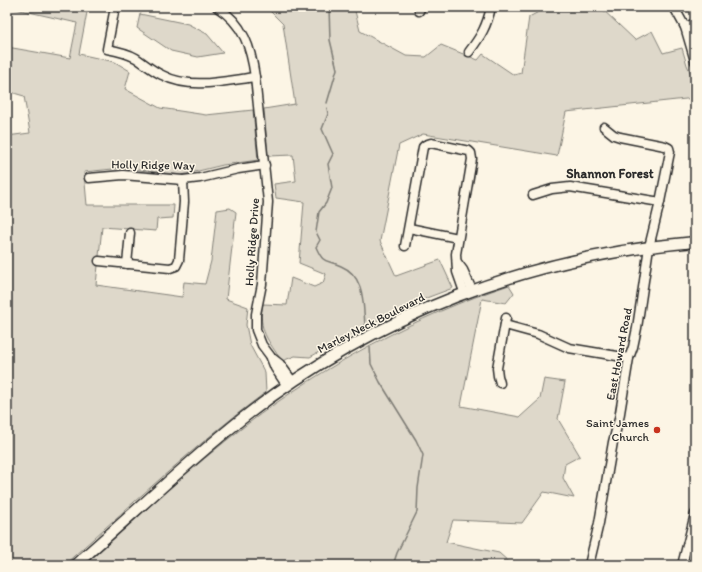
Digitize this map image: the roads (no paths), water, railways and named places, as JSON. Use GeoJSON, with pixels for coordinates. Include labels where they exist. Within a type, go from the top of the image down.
{"type":"FeatureCollection","features":[{"type":"Feature","properties":{"kind":"main road","name":"Marley Neck Boulevard"},"geometry":{"type":"LineString","coordinates":[[75,565],[222,436],[290,384],[352,346],[405,318],[468,291],[513,276],[550,266],[649,247],[695,242]]}},
{"type":"Feature","properties":{"kind":"street"},"geometry":{"type":"LineString","coordinates":[[115,7],[107,49],[129,55],[162,76],[176,81],[203,83],[255,78]]}},
{"type":"Feature","properties":{"kind":"street","name":"Holly Ridge Drive"},"geometry":{"type":"LineString","coordinates":[[217,7],[231,18],[244,36],[252,57],[265,165],[268,216],[262,284],[255,322],[259,337],[271,357],[280,364],[290,384]]}},
{"type":"Feature","properties":{"kind":"street"},"geometry":{"type":"LineString","coordinates":[[469,52],[488,23],[491,7]]}},
{"type":"Feature","properties":{"kind":"street"},"geometry":{"type":"LineString","coordinates":[[674,7],[685,27],[695,61]]}},
{"type":"Feature","properties":{"kind":"street"},"geometry":{"type":"LineString","coordinates":[[685,27],[695,23]]}},
{"type":"Feature","properties":{"kind":"street","name":"East Howard Road"},"geometry":{"type":"LineString","coordinates":[[589,565],[599,523],[629,358],[637,328],[649,247],[670,152],[669,148],[666,146],[614,135],[604,126]]}},
{"type":"Feature","properties":{"kind":"street"},"geometry":{"type":"LineString","coordinates":[[405,246],[423,147],[431,143],[466,150],[471,153],[472,159],[456,254],[457,272],[468,291]]}},
{"type":"Feature","properties":{"kind":"street","name":"Holly Ridge Way"},"geometry":{"type":"LineString","coordinates":[[89,178],[123,175],[184,180],[265,165]]}},
{"type":"Feature","properties":{"kind":"street"},"geometry":{"type":"LineString","coordinates":[[99,261],[170,268],[174,267],[178,263],[184,202],[184,180]]}},
{"type":"Feature","properties":{"kind":"street"},"geometry":{"type":"LineString","coordinates":[[533,195],[552,189],[570,187],[660,202]]}},
{"type":"Feature","properties":{"kind":"street"},"geometry":{"type":"LineString","coordinates":[[409,228],[458,238]]}},
{"type":"Feature","properties":{"kind":"street"},"geometry":{"type":"LineString","coordinates":[[127,264],[130,233]]}},
{"type":"Feature","properties":{"kind":"street"},"geometry":{"type":"LineString","coordinates":[[500,383],[497,368],[505,321],[569,348],[629,358]]}},
{"type":"Feature","properties":{"kind":"street"},"geometry":{"type":"LineString","coordinates":[[682,565],[695,514]]}},
{"type":"Feature","properties":{"kind":"waterway"},"geometry":{"type":"LineString","coordinates":[[327,103],[337,69],[330,40],[329,7]]}},
{"type":"Feature","properties":{"kind":"waterway"},"geometry":{"type":"LineString","coordinates":[[327,108],[328,114],[322,129],[333,154],[328,164],[332,188],[326,203],[319,212],[316,232],[320,240],[316,247],[323,259],[341,266],[355,276],[359,283],[363,299],[365,325]]}},
{"type":"Feature","properties":{"kind":"waterway"},"geometry":{"type":"LineString","coordinates":[[370,347],[371,364],[380,382],[416,440],[423,455],[418,488],[417,512],[397,553],[393,565]]}},
{"type":"Feature","properties":{"kind":"place","name":"Saint James Church"},"geometry":{"type":"Point","coordinates":[657,430]}},
{"type":"Feature","properties":{"kind":"district","name":"Shannon Forest"},"geometry":{"type":"Point","coordinates":[610,173]}}]}
